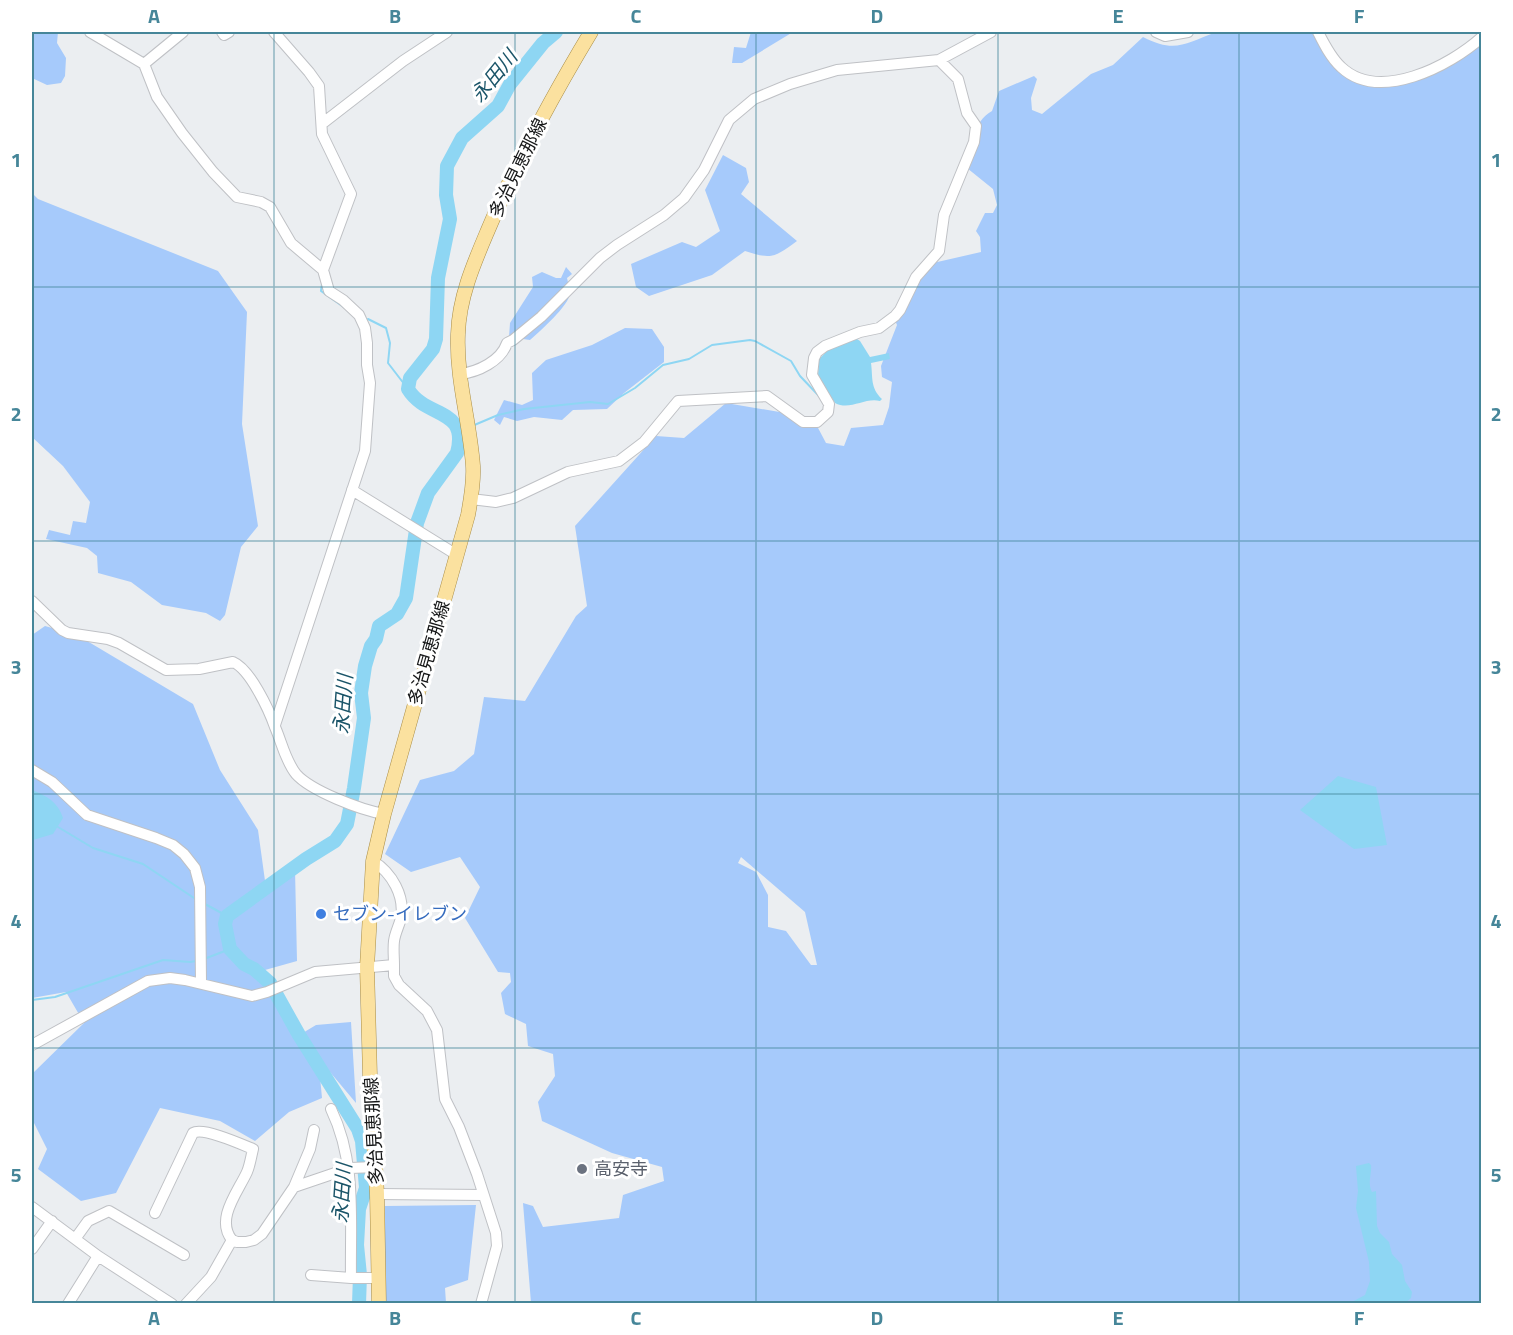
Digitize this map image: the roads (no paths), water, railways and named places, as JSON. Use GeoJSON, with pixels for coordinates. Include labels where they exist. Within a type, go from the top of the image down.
{"type":"FeatureCollection","features":[{"type":"Feature","properties":{"kind":"main road","name":"多治見恵那線"},"geometry":{"type":"LineString","coordinates":[[379,1304],[376,1278],[377,1194],[374,1167],[367,967],[374,861],[384,814],[471,499],[473,466],[460,374],[458,333],[461,305],[473,266],[515,168],[591,32]]}},
{"type":"Feature","properties":{"kind":"street"},"geometry":{"type":"LineString","coordinates":[[90,32],[126,51],[144,64],[157,97],[213,172],[237,197],[261,202],[270,207],[291,243],[323,270],[329,291],[359,315],[365,328],[368,344],[366,365],[370,383],[365,451],[275,725]]}},
{"type":"Feature","properties":{"kind":"street"},"geometry":{"type":"LineString","coordinates":[[144,64],[183,32]]}},
{"type":"Feature","properties":{"kind":"street"},"geometry":{"type":"LineString","coordinates":[[222,32],[224,35],[230,32]]}},
{"type":"Feature","properties":{"kind":"street"},"geometry":{"type":"LineString","coordinates":[[274,32],[309,72],[318,86],[325,144],[351,194],[323,270]]}},
{"type":"Feature","properties":{"kind":"street"},"geometry":{"type":"LineString","coordinates":[[323,123],[403,61],[446,32]]}},
{"type":"Feature","properties":{"kind":"street"},"geometry":{"type":"LineString","coordinates":[[460,374],[473,373],[492,362],[507,346],[507,343],[541,316],[600,258],[616,245],[664,215],[684,198],[704,170],[729,120],[754,99],[790,84],[837,70],[939,60],[991,32]]}},
{"type":"Feature","properties":{"kind":"street"},"geometry":{"type":"LineString","coordinates":[[1156,32],[1165,36],[1188,32]]}},
{"type":"Feature","properties":{"kind":"street"},"geometry":{"type":"LineString","coordinates":[[1318,32],[1341,67],[1364,79],[1381,82],[1399,80],[1443,65],[1482,37]]}},
{"type":"Feature","properties":{"kind":"street"},"geometry":{"type":"LineString","coordinates":[[471,499],[496,502],[513,498],[568,472],[619,461],[644,442],[678,401],[767,396],[803,422],[817,422],[828,412],[829,404],[812,375],[817,352],[825,346],[860,332],[879,328],[890,321],[900,310],[920,271],[939,251],[944,215],[969,157],[976,134],[975,126],[967,113],[958,79],[939,60]]}},
{"type":"Feature","properties":{"kind":"street"},"geometry":{"type":"LineString","coordinates":[[352,490],[457,555]]}},
{"type":"Feature","properties":{"kind":"street"},"geometry":{"type":"LineString","coordinates":[[32,601],[62,630],[119,643],[166,670],[199,669],[233,662],[238,664],[247,673],[275,725],[281,746],[296,773],[307,783],[339,799],[384,814]]}},
{"type":"Feature","properties":{"kind":"street"},"geometry":{"type":"LineString","coordinates":[[32,770],[52,782],[87,815],[156,838],[173,845],[184,854],[195,868],[200,886],[201,982]]}},
{"type":"Feature","properties":{"kind":"street"},"geometry":{"type":"LineString","coordinates":[[374,861],[381,866],[399,891],[401,898],[400,920],[393,944],[394,976],[399,985],[427,1011],[437,1030],[445,1099],[459,1127],[477,1174],[497,1241],[481,1304]]}},
{"type":"Feature","properties":{"kind":"street"},"geometry":{"type":"LineString","coordinates":[[32,1046],[148,981],[170,978],[201,982],[252,996],[315,972],[394,965]]}},
{"type":"Feature","properties":{"kind":"street"},"geometry":{"type":"LineString","coordinates":[[331,1109],[340,1127],[352,1168],[352,1278]]}},
{"type":"Feature","properties":{"kind":"street"},"geometry":{"type":"LineString","coordinates":[[155,1213],[193,1133],[204,1132],[253,1149],[248,1170],[227,1212],[226,1225],[232,1240],[246,1242],[254,1240],[262,1234],[294,1187],[314,1130]]}},
{"type":"Feature","properties":{"kind":"street"},"geometry":{"type":"LineString","coordinates":[[294,1187],[352,1168],[374,1167]]}},
{"type":"Feature","properties":{"kind":"street"},"geometry":{"type":"LineString","coordinates":[[377,1194],[483,1195]]}},
{"type":"Feature","properties":{"kind":"street"},"geometry":{"type":"LineString","coordinates":[[32,1207],[98,1256],[172,1304]]}},
{"type":"Feature","properties":{"kind":"street"},"geometry":{"type":"LineString","coordinates":[[75,1239],[88,1221],[109,1211],[184,1255]]}},
{"type":"Feature","properties":{"kind":"street"},"geometry":{"type":"LineString","coordinates":[[32,1249],[52,1221]]}},
{"type":"Feature","properties":{"kind":"street"},"geometry":{"type":"LineString","coordinates":[[186,1304],[211,1277],[232,1240]]}},
{"type":"Feature","properties":{"kind":"street"},"geometry":{"type":"LineString","coordinates":[[68,1304],[98,1256]]}},
{"type":"Feature","properties":{"kind":"street"},"geometry":{"type":"LineString","coordinates":[[311,1275],[376,1278]]}},
{"type":"Feature","properties":{"kind":"waterway","name":"永田川"},"geometry":{"type":"LineString","coordinates":[[359,1304],[360,1275],[357,1245],[359,1209],[366,1188],[362,1141],[358,1129],[299,1035],[270,983],[254,969],[244,964],[230,949],[225,924],[227,916],[335,841],[347,824],[364,718],[361,693],[365,666],[379,626],[397,614],[406,598],[417,523],[428,493],[457,453],[459,438],[452,420],[425,405],[408,389],[410,378],[433,349],[436,339],[438,278],[450,219],[446,195],[447,166],[462,138],[498,106],[510,84],[543,43],[556,32]]}},
{"type":"Feature","properties":{"kind":"waterway"},"geometry":{"type":"LineString","coordinates":[[322,284],[321,291],[345,308]]}},
{"type":"Feature","properties":{"kind":"waterway"},"geometry":{"type":"LineString","coordinates":[[368,319],[386,328],[390,343],[388,363],[408,389]]}},
{"type":"Feature","properties":{"kind":"waterway"},"geometry":{"type":"LineString","coordinates":[[472,426],[498,415],[524,409],[590,402],[608,404],[635,388],[663,365],[689,359],[712,345],[750,340],[791,361],[800,376],[819,396]]}},
{"type":"Feature","properties":{"kind":"waterway"},"geometry":{"type":"LineString","coordinates":[[58,827],[93,848],[143,864],[197,900]]}},
{"type":"Feature","properties":{"kind":"waterway"},"geometry":{"type":"LineString","coordinates":[[205,904],[227,916]]}},
{"type":"Feature","properties":{"kind":"waterway"},"geometry":{"type":"LineString","coordinates":[[204,959],[230,949]]}},
{"type":"Feature","properties":{"kind":"waterway"},"geometry":{"type":"LineString","coordinates":[[32,1000],[55,997],[163,960],[196,961]]}},
{"type":"Feature","properties":{"kind":"place","name":"セブン-イレブン"},"geometry":{"type":"Point","coordinates":[321,914]}},
{"type":"Feature","properties":{"kind":"place","name":"高安寺"},"geometry":{"type":"Point","coordinates":[582,1169]}}]}
